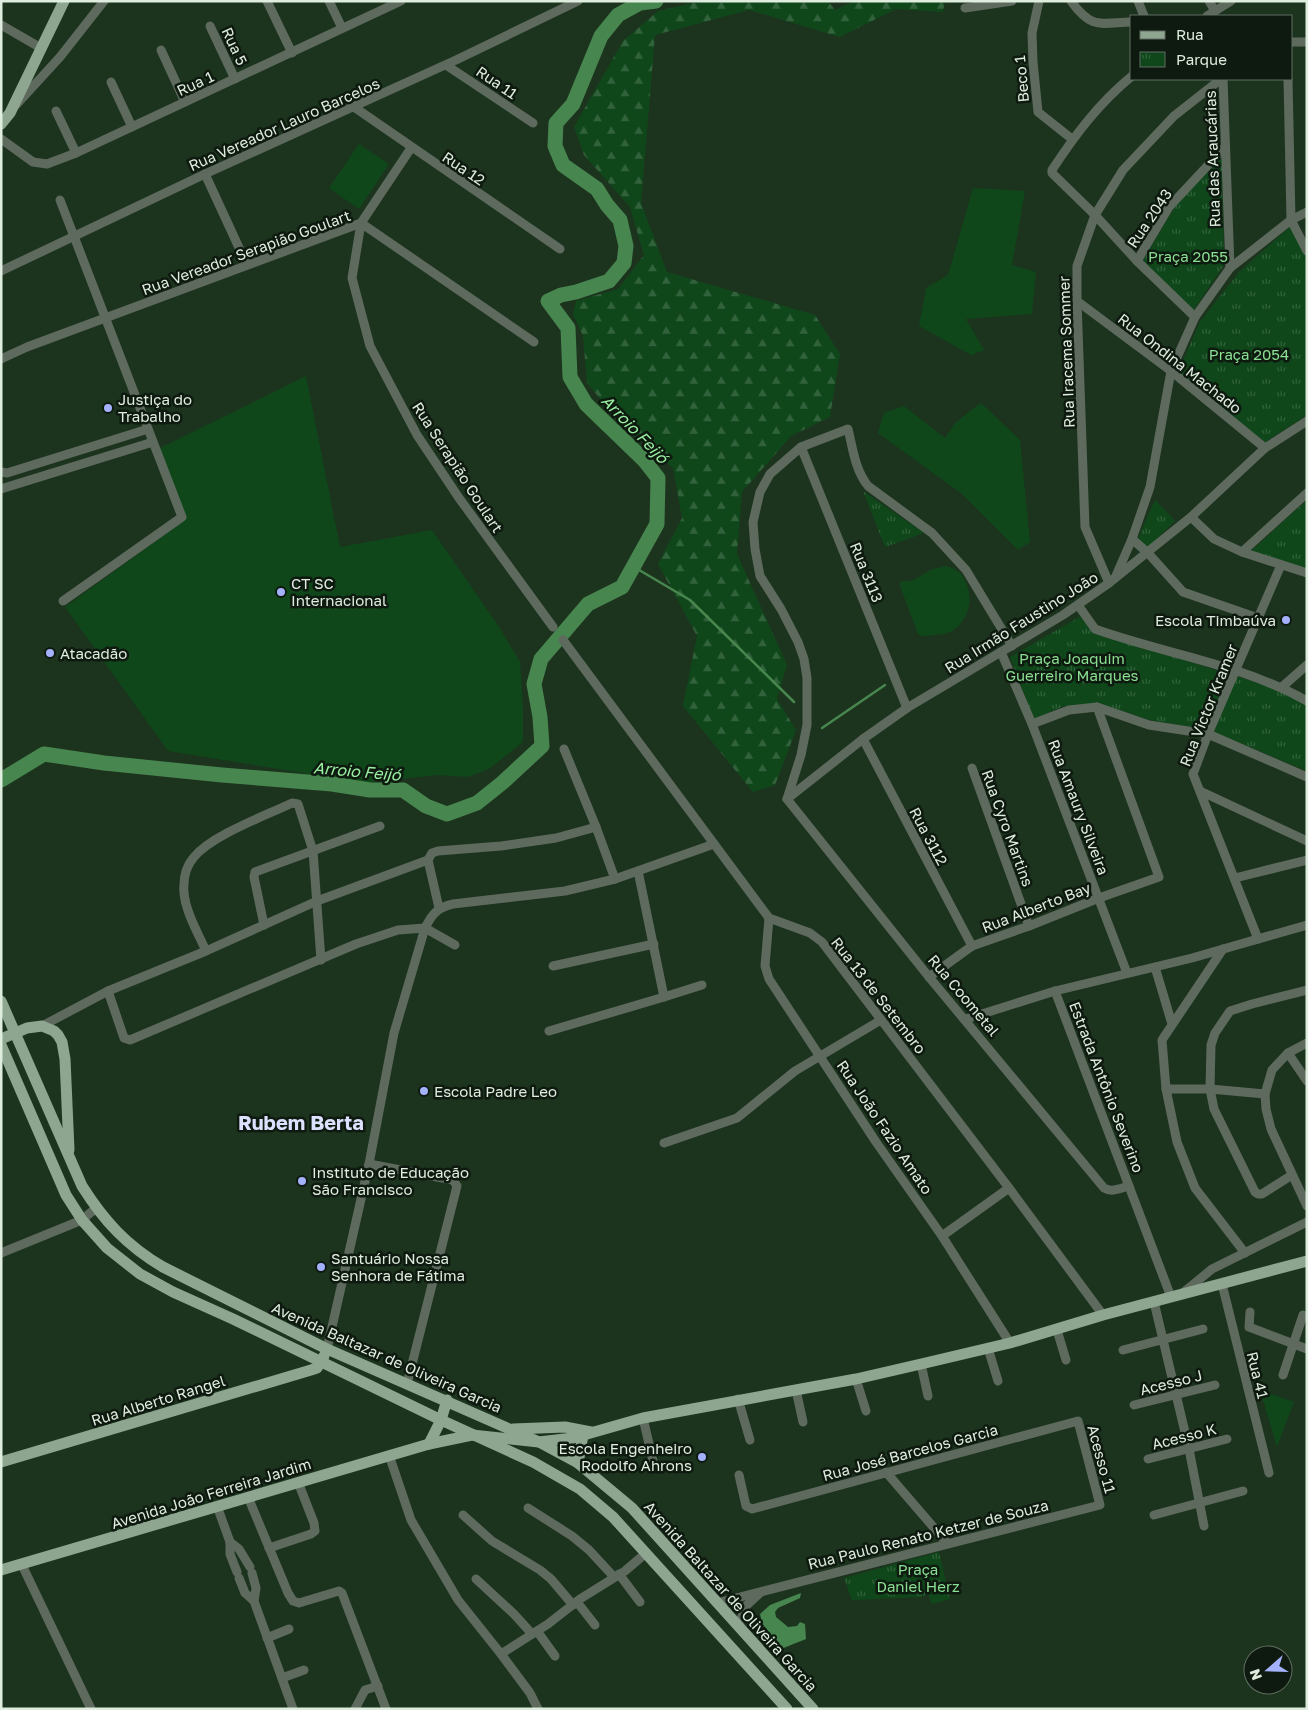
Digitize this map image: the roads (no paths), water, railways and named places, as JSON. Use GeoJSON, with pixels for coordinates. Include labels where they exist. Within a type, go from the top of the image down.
{"type":"FeatureCollection","features":[{"type":"Feature","properties":{"kind":"main road"},"geometry":{"type":"LineString","coordinates":[[1,124],[10,113],[64,1]]}},
{"type":"Feature","properties":{"kind":"main road","name":"Avenida Baltazar de Oliveira Garcia"},"geometry":{"type":"LineString","coordinates":[[1,1001],[82,1186],[96,1208],[118,1234],[149,1259],[326,1349],[447,1400],[539,1442],[578,1463],[632,1508],[813,1709]]}},
{"type":"Feature","properties":{"kind":"main road"},"geometry":{"type":"LineString","coordinates":[[2,1047],[18,1038],[27,1028],[42,1026],[54,1031],[58,1035],[64,1050],[70,1160]]}},
{"type":"Feature","properties":{"kind":"main road","name":"Avenida Baltazar de Oliveira Garcia"},"geometry":{"type":"LineString","coordinates":[[2,1047],[66,1195],[82,1220],[107,1248],[140,1274],[173,1292],[233,1319],[440,1420],[533,1462],[580,1489],[613,1517],[787,1709]]}},
{"type":"Feature","properties":{"kind":"main road"},"geometry":{"type":"LineString","coordinates":[[472,1435],[539,1442],[572,1438],[643,1418],[738,1399],[856,1379],[1010,1343],[1103,1315],[1307,1261]]}},
{"type":"Feature","properties":{"kind":"main road"},"geometry":{"type":"LineString","coordinates":[[321,1362],[326,1349]]}},
{"type":"Feature","properties":{"kind":"main road","name":"Rua Alberto Rangel"},"geometry":{"type":"LineString","coordinates":[[1,1462],[311,1370],[316,1368],[321,1362]]}},
{"type":"Feature","properties":{"kind":"main road"},"geometry":{"type":"LineString","coordinates":[[429,1444],[447,1400]]}},
{"type":"Feature","properties":{"kind":"main road"},"geometry":{"type":"LineString","coordinates":[[509,1429],[565,1427],[587,1434]]}},
{"type":"Feature","properties":{"kind":"main road"},"geometry":{"type":"LineString","coordinates":[[578,1463],[587,1434]]}},
{"type":"Feature","properties":{"kind":"main road","name":"Avenida João Ferreira Jardim"},"geometry":{"type":"LineString","coordinates":[[1,1570],[389,1455],[472,1435]]}},
{"type":"Feature","properties":{"kind":"street"},"geometry":{"type":"LineString","coordinates":[[10,113],[60,57],[104,1]]}},
{"type":"Feature","properties":{"kind":"street"},"geometry":{"type":"LineString","coordinates":[[267,1],[292,52]]}},
{"type":"Feature","properties":{"kind":"street"},"geometry":{"type":"LineString","coordinates":[[329,1],[342,28]]}},
{"type":"Feature","properties":{"kind":"street","name":"Rua Vereador Lauro Barcelos"},"geometry":{"type":"LineString","coordinates":[[1,271],[578,1]]}},
{"type":"Feature","properties":{"kind":"street"},"geometry":{"type":"LineString","coordinates":[[965,8],[1012,1]]}},
{"type":"Feature","properties":{"kind":"street","name":"Beco 1"},"geometry":{"type":"LineString","coordinates":[[1039,1],[1032,33],[1038,112],[1072,139]]}},
{"type":"Feature","properties":{"kind":"street"},"geometry":{"type":"LineString","coordinates":[[1071,1],[1082,16],[1092,22],[1130,22]]}},
{"type":"Feature","properties":{"kind":"street"},"geometry":{"type":"LineString","coordinates":[[1138,1],[1144,15]]}},
{"type":"Feature","properties":{"kind":"street"},"geometry":{"type":"LineString","coordinates":[[1209,1],[1211,14],[1231,1]]}},
{"type":"Feature","properties":{"kind":"street","name":"Rua 1"},"geometry":{"type":"LineString","coordinates":[[1,139],[33,162],[47,164],[76,153],[396,2]]}},
{"type":"Feature","properties":{"kind":"street"},"geometry":{"type":"LineString","coordinates":[[1,25],[41,48]]}},
{"type":"Feature","properties":{"kind":"street","name":"Rua 5"},"geometry":{"type":"LineString","coordinates":[[210,26],[235,79]]}},
{"type":"Feature","properties":{"kind":"street"},"geometry":{"type":"LineString","coordinates":[[1293,42],[1307,42]]}},
{"type":"Feature","properties":{"kind":"street"},"geometry":{"type":"LineString","coordinates":[[161,50],[185,102]]}},
{"type":"Feature","properties":{"kind":"street","name":"Rua 11"},"geometry":{"type":"LineString","coordinates":[[446,64],[533,123]]}},
{"type":"Feature","properties":{"kind":"street"},"geometry":{"type":"LineString","coordinates":[[1130,78],[1115,90],[1072,139],[1052,170],[1052,173],[1096,216],[1137,261],[1195,317]]}},
{"type":"Feature","properties":{"kind":"street","name":"Rua Iracema Sommer"},"geometry":{"type":"LineString","coordinates":[[1112,582],[1085,528],[1077,266],[1096,216],[1123,170],[1174,116],[1221,80]]}},
{"type":"Feature","properties":{"kind":"street","name":"Rua das Araucárias"},"geometry":{"type":"LineString","coordinates":[[1222,80],[1230,268]]}},
{"type":"Feature","properties":{"kind":"street"},"geometry":{"type":"LineString","coordinates":[[1288,80],[1291,220],[1307,251]]}},
{"type":"Feature","properties":{"kind":"street"},"geometry":{"type":"LineString","coordinates":[[111,82],[132,127]]}},
{"type":"Feature","properties":{"kind":"street","name":"Rua 12"},"geometry":{"type":"LineString","coordinates":[[354,107],[560,250]]}},
{"type":"Feature","properties":{"kind":"street"},"geometry":{"type":"LineString","coordinates":[[56,111],[76,153]]}},
{"type":"Feature","properties":{"kind":"street","name":"Rua 2043"},"geometry":{"type":"LineString","coordinates":[[1137,261],[1169,207],[1225,147]]}},
{"type":"Feature","properties":{"kind":"street","name":"Rua Serapião Goulart"},"geometry":{"type":"LineString","coordinates":[[411,148],[361,223],[352,278],[370,346],[417,435],[458,498],[553,627]]}},
{"type":"Feature","properties":{"kind":"street"},"geometry":{"type":"LineString","coordinates":[[205,174],[247,265]]}},
{"type":"Feature","properties":{"kind":"street"},"geometry":{"type":"LineString","coordinates":[[60,200],[182,517],[63,601]]}},
{"type":"Feature","properties":{"kind":"street","name":"Rua Irmão Faustino João"},"geometry":{"type":"LineString","coordinates":[[787,799],[863,739],[907,708],[1012,646],[1112,582],[1132,539],[1150,487],[1171,371],[1195,317],[1230,268],[1291,220],[1307,212]]}},
{"type":"Feature","properties":{"kind":"street","name":"Rua Vereador Serapião Goulart"},"geometry":{"type":"LineString","coordinates":[[1,359],[27,347],[361,223],[534,342]]}},
{"type":"Feature","properties":{"kind":"street","name":"Rua Ondina Machado"},"geometry":{"type":"LineString","coordinates":[[1077,301],[1171,371],[1265,448]]}},
{"type":"Feature","properties":{"kind":"street"},"geometry":{"type":"LineString","coordinates":[[1112,582],[1191,517],[1265,448],[1307,421]]}},
{"type":"Feature","properties":{"kind":"street"},"geometry":{"type":"LineString","coordinates":[[1,472],[7,473],[148,429]]}},
{"type":"Feature","properties":{"kind":"street"},"geometry":{"type":"LineString","coordinates":[[787,799],[801,755],[807,725],[807,678],[804,659],[798,642],[781,609],[760,576],[755,550],[753,522],[760,492],[770,474],[801,447],[848,429],[858,469],[868,486],[932,533],[949,551],[971,577],[1012,646]]}},
{"type":"Feature","properties":{"kind":"street"},"geometry":{"type":"LineString","coordinates":[[1,489],[153,442]]}},
{"type":"Feature","properties":{"kind":"street","name":"Rua 3113"},"geometry":{"type":"LineString","coordinates":[[801,447],[907,708]]}},
{"type":"Feature","properties":{"kind":"street"},"geometry":{"type":"LineString","coordinates":[[1242,552],[1307,493]]}},
{"type":"Feature","properties":{"kind":"street"},"geometry":{"type":"LineString","coordinates":[[1191,517],[1214,540],[1242,552],[1307,573]]}},
{"type":"Feature","properties":{"kind":"street"},"geometry":{"type":"LineString","coordinates":[[1132,539],[1148,553],[1183,592],[1258,618]]}},
{"type":"Feature","properties":{"kind":"street","name":"Rua Victor Kramer"},"geometry":{"type":"LineString","coordinates":[[1258,939],[1193,774],[1208,734],[1281,565]]}},
{"type":"Feature","properties":{"kind":"street"},"geometry":{"type":"LineString","coordinates":[[1078,605],[1094,630],[1235,671],[1282,687],[1307,701]]}},
{"type":"Feature","properties":{"kind":"street"},"geometry":{"type":"LineString","coordinates":[[563,640],[768,918]]}},
{"type":"Feature","properties":{"kind":"street","name":"Rua Amaury Silveira"},"geometry":{"type":"LineString","coordinates":[[1001,652],[1032,724],[1127,973]]}},
{"type":"Feature","properties":{"kind":"street"},"geometry":{"type":"LineString","coordinates":[[1282,687],[1307,665]]}},
{"type":"Feature","properties":{"kind":"street"},"geometry":{"type":"LineString","coordinates":[[1032,724],[1069,710],[1097,707],[1149,725],[1208,734],[1307,777]]}},
{"type":"Feature","properties":{"kind":"street","name":"Rua Alberto Bay"},"geometry":{"type":"LineString","coordinates":[[929,976],[972,946],[1099,898],[1159,878],[1097,707]]}},
{"type":"Feature","properties":{"kind":"street","name":"Rua 3112"},"geometry":{"type":"LineString","coordinates":[[863,739],[972,946]]}},
{"type":"Feature","properties":{"kind":"street"},"geometry":{"type":"LineString","coordinates":[[564,749],[615,879]]}},
{"type":"Feature","properties":{"kind":"street","name":"Rua Cyro Martins"},"geometry":{"type":"LineString","coordinates":[[972,768],[1029,926]]}},
{"type":"Feature","properties":{"kind":"street"},"geometry":{"type":"LineString","coordinates":[[1200,791],[1307,841]]}},
{"type":"Feature","properties":{"kind":"street","name":"Rua Coometal"},"geometry":{"type":"LineString","coordinates":[[787,799],[929,976],[1104,1188],[1113,1190],[1129,1186]]}},
{"type":"Feature","properties":{"kind":"street"},"geometry":{"type":"LineString","coordinates":[[206,951],[187,908],[184,894],[185,874],[193,857],[211,842],[292,803],[298,804],[313,851],[321,960]]}},
{"type":"Feature","properties":{"kind":"street"},"geometry":{"type":"LineString","coordinates":[[264,925],[255,872],[380,826]]}},
{"type":"Feature","properties":{"kind":"street"},"geometry":{"type":"LineString","coordinates":[[42,1026],[108,991],[206,951],[317,901],[428,860],[432,853],[556,838],[596,827]]}},
{"type":"Feature","properties":{"kind":"street"},"geometry":{"type":"LineString","coordinates":[[326,1349],[369,1164],[394,1033],[425,928],[430,919],[439,908],[453,904],[566,891],[615,879],[714,844]]}},
{"type":"Feature","properties":{"kind":"street"},"geometry":{"type":"LineString","coordinates":[[428,860],[439,908]]}},
{"type":"Feature","properties":{"kind":"street"},"geometry":{"type":"LineString","coordinates":[[1235,878],[1307,860]]}},
{"type":"Feature","properties":{"kind":"street"},"geometry":{"type":"LineString","coordinates":[[638,871],[664,997]]}},
{"type":"Feature","properties":{"kind":"street","name":"Rua 13 de Setembro"},"geometry":{"type":"LineString","coordinates":[[768,918],[810,933],[822,942],[1103,1315]]}},
{"type":"Feature","properties":{"kind":"street","name":"Rua João Fazio Amato"},"geometry":{"type":"LineString","coordinates":[[768,918],[765,966],[769,979],[876,1142],[942,1236],[1010,1343]]}},
{"type":"Feature","properties":{"kind":"street","name":"Estrada Antônio Severino"},"geometry":{"type":"LineString","coordinates":[[1176,1296],[1129,1186],[1055,991],[1155,967],[1307,925]]}},
{"type":"Feature","properties":{"kind":"street"},"geometry":{"type":"LineString","coordinates":[[108,991],[124,1038],[130,1040],[356,944],[398,930],[425,928],[455,945]]}},
{"type":"Feature","properties":{"kind":"street"},"geometry":{"type":"LineString","coordinates":[[553,966],[654,944]]}},
{"type":"Feature","properties":{"kind":"street"},"geometry":{"type":"LineString","coordinates":[[1223,949],[1162,1040],[1166,1090],[1177,1142],[1195,1188],[1245,1253]]}},
{"type":"Feature","properties":{"kind":"street"},"geometry":{"type":"LineString","coordinates":[[1155,967],[1172,1024]]}},
{"type":"Feature","properties":{"kind":"street"},"geometry":{"type":"LineString","coordinates":[[550,1032],[702,985]]}},
{"type":"Feature","properties":{"kind":"street"},"geometry":{"type":"LineString","coordinates":[[1292,1175],[1262,1194],[1255,1192],[1214,1108],[1210,1089],[1211,1045],[1215,1033],[1230,1011],[1307,990]]}},
{"type":"Feature","properties":{"kind":"street"},"geometry":{"type":"LineString","coordinates":[[966,1019],[1055,991]]}},
{"type":"Feature","properties":{"kind":"street"},"geometry":{"type":"LineString","coordinates":[[664,1143],[737,1118],[776,1084],[820,1055],[882,1020]]}},
{"type":"Feature","properties":{"kind":"street"},"geometry":{"type":"LineString","coordinates":[[1307,1043],[1288,1053],[1272,1070],[1264,1094],[1271,1129],[1307,1206]]}},
{"type":"Feature","properties":{"kind":"street"},"geometry":{"type":"LineString","coordinates":[[1288,1053],[1307,1081]]}},
{"type":"Feature","properties":{"kind":"street"},"geometry":{"type":"LineString","coordinates":[[1166,1090],[1210,1089],[1264,1094]]}},
{"type":"Feature","properties":{"kind":"street"},"geometry":{"type":"LineString","coordinates":[[369,1164],[453,1180],[457,1186],[407,1384]]}},
{"type":"Feature","properties":{"kind":"street"},"geometry":{"type":"LineString","coordinates":[[942,1236],[1009,1188]]}},
{"type":"Feature","properties":{"kind":"street"},"geometry":{"type":"LineString","coordinates":[[1,1253],[82,1220],[96,1208]]}},
{"type":"Feature","properties":{"kind":"street"},"geometry":{"type":"LineString","coordinates":[[1176,1296],[1212,1269],[1307,1222]]}},
{"type":"Feature","properties":{"kind":"street","name":"Rua 41"},"geometry":{"type":"LineString","coordinates":[[1222,1284],[1269,1473]]}},
{"type":"Feature","properties":{"kind":"street"},"geometry":{"type":"LineString","coordinates":[[1154,1302],[1190,1449],[1204,1526]]}},
{"type":"Feature","properties":{"kind":"street"},"geometry":{"type":"LineString","coordinates":[[1250,1312],[1249,1327],[1307,1349]]}},
{"type":"Feature","properties":{"kind":"street"},"geometry":{"type":"LineString","coordinates":[[1283,1375],[1303,1315]]}},
{"type":"Feature","properties":{"kind":"street"},"geometry":{"type":"LineString","coordinates":[[1123,1350],[1203,1329]]}},
{"type":"Feature","properties":{"kind":"street"},"geometry":{"type":"LineString","coordinates":[[1057,1330],[1066,1360]]}},
{"type":"Feature","properties":{"kind":"street"},"geometry":{"type":"LineString","coordinates":[[988,1348],[998,1381]]}},
{"type":"Feature","properties":{"kind":"street"},"geometry":{"type":"LineString","coordinates":[[920,1364],[928,1396]]}},
{"type":"Feature","properties":{"kind":"street"},"geometry":{"type":"LineString","coordinates":[[856,1379],[866,1411]]}},
{"type":"Feature","properties":{"kind":"street","name":"Acesso J"},"geometry":{"type":"LineString","coordinates":[[1134,1406],[1215,1385]]}},
{"type":"Feature","properties":{"kind":"street"},"geometry":{"type":"LineString","coordinates":[[796,1390],[803,1422]]}},
{"type":"Feature","properties":{"kind":"street"},"geometry":{"type":"LineString","coordinates":[[738,1399],[750,1440]]}},
{"type":"Feature","properties":{"kind":"street"},"geometry":{"type":"LineString","coordinates":[[643,1418],[653,1461]]}},
{"type":"Feature","properties":{"kind":"street","name":"Rua José Barcelos Garcia"},"geometry":{"type":"LineString","coordinates":[[739,1476],[746,1506],[752,1509],[1078,1421]]}},
{"type":"Feature","properties":{"kind":"street","name":"Acesso 11"},"geometry":{"type":"LineString","coordinates":[[1078,1421],[1100,1504]]}},
{"type":"Feature","properties":{"kind":"street","name":"Acesso K"},"geometry":{"type":"LineString","coordinates":[[1148,1459],[1227,1439]]}},
{"type":"Feature","properties":{"kind":"street"},"geometry":{"type":"LineString","coordinates":[[389,1455],[411,1520],[458,1600],[530,1693],[538,1709]]}},
{"type":"Feature","properties":{"kind":"street"},"geometry":{"type":"LineString","coordinates":[[886,1472],[947,1543]]}},
{"type":"Feature","properties":{"kind":"street"},"geometry":{"type":"LineString","coordinates":[[269,1548],[315,1531],[314,1523],[298,1482]]}},
{"type":"Feature","properties":{"kind":"street"},"geometry":{"type":"LineString","coordinates":[[1154,1515],[1243,1491]]}},
{"type":"Feature","properties":{"kind":"street"},"geometry":{"type":"LineString","coordinates":[[248,1497],[293,1601],[299,1603],[340,1591],[342,1593],[386,1709]]}},
{"type":"Feature","properties":{"kind":"street","name":"Rua Paulo Renato Ketzer de Souza"},"geometry":{"type":"LineString","coordinates":[[717,1603],[1100,1504]]}},
{"type":"Feature","properties":{"kind":"street"},"geometry":{"type":"LineString","coordinates":[[217,1506],[230,1542],[230,1554],[245,1594],[254,1601]]}},
{"type":"Feature","properties":{"kind":"street"},"geometry":{"type":"LineString","coordinates":[[528,1508],[572,1536],[589,1550],[616,1575],[640,1602]]}},
{"type":"Feature","properties":{"kind":"street"},"geometry":{"type":"LineString","coordinates":[[463,1514],[492,1541],[546,1575],[595,1625]]}},
{"type":"Feature","properties":{"kind":"street"},"geometry":{"type":"LineString","coordinates":[[230,1542],[239,1549],[251,1570],[256,1588],[254,1601],[294,1709]]}},
{"type":"Feature","properties":{"kind":"street"},"geometry":{"type":"LineString","coordinates":[[501,1654],[534,1633],[646,1553]]}},
{"type":"Feature","properties":{"kind":"street"},"geometry":{"type":"LineString","coordinates":[[22,1564],[91,1709]]}},
{"type":"Feature","properties":{"kind":"street"},"geometry":{"type":"LineString","coordinates":[[476,1579],[534,1633],[555,1656]]}},
{"type":"Feature","properties":{"kind":"street"},"geometry":{"type":"LineString","coordinates":[[738,1625],[747,1605],[763,1590]]}},
{"type":"Feature","properties":{"kind":"street"},"geometry":{"type":"LineString","coordinates":[[267,1638],[289,1629]]}},
{"type":"Feature","properties":{"kind":"street"},"geometry":{"type":"LineString","coordinates":[[282,1678],[304,1670]]}},
{"type":"Feature","properties":{"kind":"street"},"geometry":{"type":"LineString","coordinates":[[355,1709],[366,1690],[378,1686]]}},
{"type":"Feature","properties":{"kind":"waterway","name":"Arroio Feijó"},"geometry":{"type":"LineString","coordinates":[[1,780],[44,754],[104,763],[332,784],[370,790],[403,790],[426,806],[447,814],[477,803],[542,746],[540,717],[534,684],[541,659],[588,604],[622,587],[657,524],[658,478],[644,460],[586,404],[570,377],[568,328],[548,301],[561,295],[609,281],[624,263],[626,246],[620,220],[607,205],[597,189],[563,165],[555,146],[556,123],[573,104],[601,36],[618,15],[640,3],[656,1]]}},
{"type":"Feature","properties":{"kind":"waterway"},"geometry":{"type":"LineString","coordinates":[[634,567],[690,600],[794,702]]}},
{"type":"Feature","properties":{"kind":"waterway"},"geometry":{"type":"LineString","coordinates":[[822,728],[885,685]]}},
{"type":"Feature","properties":{"kind":"place","name":"Justiça do Trabalho"},"geometry":{"type":"Point","coordinates":[108,408]}},
{"type":"Feature","properties":{"kind":"place","name":"CT SC Internacional"},"geometry":{"type":"Point","coordinates":[281,592]}},
{"type":"Feature","properties":{"kind":"place","name":"Escola Timbaúva"},"geometry":{"type":"Point","coordinates":[1286,620]}},
{"type":"Feature","properties":{"kind":"place","name":"Atacadão"},"geometry":{"type":"Point","coordinates":[50,653]}},
{"type":"Feature","properties":{"kind":"place","name":"Escola Padre Leo"},"geometry":{"type":"Point","coordinates":[424,1091]}},
{"type":"Feature","properties":{"kind":"place","name":"Instituto de Educação São Francisco"},"geometry":{"type":"Point","coordinates":[302,1181]}},
{"type":"Feature","properties":{"kind":"place","name":"Santuário Nossa Senhora de Fátima"},"geometry":{"type":"Point","coordinates":[321,1267]}},
{"type":"Feature","properties":{"kind":"place","name":"Escola Engenheiro Rodolfo Ahrons"},"geometry":{"type":"Point","coordinates":[702,1457]}},
{"type":"Feature","properties":{"kind":"district","name":"Rubem Berta"},"geometry":{"type":"Point","coordinates":[301,1122]}},
{"type":"Feature","properties":{"kind":"park label","name":"Praça 2055"},"geometry":{"type":"Point","coordinates":[1188,256]}},
{"type":"Feature","properties":{"kind":"park label","name":"Praça 2054"},"geometry":{"type":"Point","coordinates":[1249,354]}},
{"type":"Feature","properties":{"kind":"park label","name":"Praça Joaquim Guerreiro Marques"},"geometry":{"type":"Point","coordinates":[1072,666]}},
{"type":"Feature","properties":{"kind":"park label","name":"Praça Daniel Herz"},"geometry":{"type":"Point","coordinates":[918,1578]}}]}
